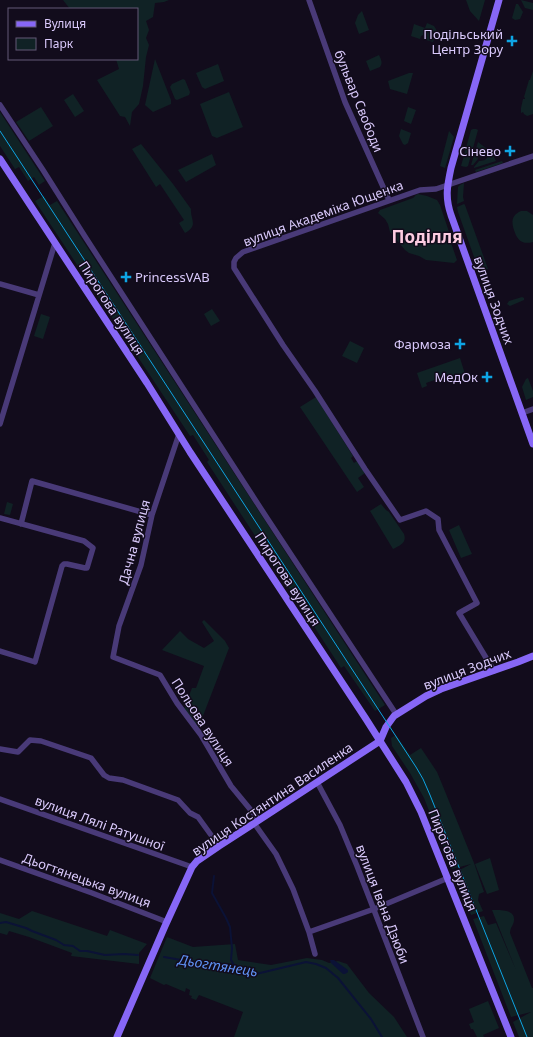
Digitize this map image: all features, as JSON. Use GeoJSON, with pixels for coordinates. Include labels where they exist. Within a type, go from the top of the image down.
{"type":"FeatureCollection","features":[{"type":"Feature","properties":{"kind":"main road","name":"вулиця Зодчих"},"geometry":{"type":"LineString","coordinates":[[499,0],[453,160],[448,184],[447,201],[450,215],[533,444]]}},
{"type":"Feature","properties":{"kind":"main road","name":"Пирогова вулиця"},"geometry":{"type":"LineString","coordinates":[[0,159],[380,741],[413,796],[448,878],[511,1037]]}},
{"type":"Feature","properties":{"kind":"main road","name":"вулиця Зодчих"},"geometry":{"type":"LineString","coordinates":[[380,741],[383,731],[396,714],[421,699],[441,689],[533,656]]}},
{"type":"Feature","properties":{"kind":"main road","name":"вулиця Костянтина Василенка"},"geometry":{"type":"LineString","coordinates":[[117,1037],[167,922],[192,868],[197,861],[380,741]]}},
{"type":"Feature","properties":{"kind":"street","name":"бульвар Свободи"},"geometry":{"type":"LineString","coordinates":[[311,0],[345,102],[389,200]]}},
{"type":"Feature","properties":{"kind":"street","name":"Пирогова вулиця"},"geometry":{"type":"LineString","coordinates":[[0,105],[265,515],[396,714]]}},
{"type":"Feature","properties":{"kind":"street","name":"вулиця Академіка Ющенка"},"geometry":{"type":"LineString","coordinates":[[494,671],[459,613],[477,603],[439,530],[438,519],[426,511],[400,520],[279,339],[234,268],[234,262],[243,252],[389,200],[420,190],[436,189],[533,156]]}},
{"type":"Feature","properties":{"kind":"street"},"geometry":{"type":"LineString","coordinates":[[0,424],[55,243]]}},
{"type":"Feature","properties":{"kind":"street"},"geometry":{"type":"LineString","coordinates":[[0,284],[39,295]]}},
{"type":"Feature","properties":{"kind":"street"},"geometry":{"type":"LineString","coordinates":[[522,413],[533,409]]}},
{"type":"Feature","properties":{"kind":"street","name":"Дачна вулиця"},"geometry":{"type":"LineString","coordinates":[[112,657],[119,626],[141,566],[152,514],[179,434]]}},
{"type":"Feature","properties":{"kind":"street"},"geometry":{"type":"LineString","coordinates":[[21,524],[32,481],[152,514]]}},
{"type":"Feature","properties":{"kind":"street"},"geometry":{"type":"LineString","coordinates":[[0,518],[84,541],[93,548],[87,568],[67,564],[62,566],[35,662],[0,651]]}},
{"type":"Feature","properties":{"kind":"street","name":"Польова вулиця"},"geometry":{"type":"LineString","coordinates":[[112,657],[160,675],[177,703],[200,735],[231,786],[257,822],[276,854],[309,932],[315,954]]}},
{"type":"Feature","properties":{"kind":"street"},"geometry":{"type":"LineString","coordinates":[[0,749],[18,752],[30,740],[41,741],[91,758],[104,775],[109,778],[123,780],[178,800],[190,813],[198,817],[218,846]]}},
{"type":"Feature","properties":{"kind":"street","name":"вулиця Івана Дзюби"},"geometry":{"type":"LineString","coordinates":[[316,782],[340,825],[423,1037]]}},
{"type":"Feature","properties":{"kind":"street","name":"вулиця Лялі Ратушної"},"geometry":{"type":"LineString","coordinates":[[0,799],[192,868]]}},
{"type":"Feature","properties":{"kind":"street","name":"Дьогтянецька вулиця"},"geometry":{"type":"LineString","coordinates":[[0,860],[167,922]]}},
{"type":"Feature","properties":{"kind":"street"},"geometry":{"type":"LineString","coordinates":[[309,932],[374,909],[448,878]]}},
{"type":"Feature","properties":{"kind":"green space"},"geometry":{"type":"Polygon","coordinates":[[[63,0],[169,0],[155,3],[153,17],[146,21],[149,30],[146,38],[149,45],[146,57],[143,86],[139,104],[132,112],[130,126],[125,117],[120,116],[97,80],[119,69],[116,60],[138,60],[138,8],[69,8],[63,0]]]}},
{"type":"Feature","properties":{"kind":"green space"},"geometry":{"type":"Polygon","coordinates":[[[466,0],[485,0],[479,21],[470,11],[466,0]]]}},
{"type":"Feature","properties":{"kind":"green space"},"geometry":{"type":"Polygon","coordinates":[[[521,0],[533,3],[533,10],[525,8],[521,0]]]}},
{"type":"Feature","properties":{"kind":"green space"},"geometry":{"type":"Polygon","coordinates":[[[516,4],[518,4],[523,12],[520,19],[515,20],[512,18],[516,4]]]}},
{"type":"Feature","properties":{"kind":"green space"},"geometry":{"type":"Polygon","coordinates":[[[362,11],[369,30],[359,34],[355,23],[358,15],[362,11]]]}},
{"type":"Feature","properties":{"kind":"green space"},"geometry":{"type":"Polygon","coordinates":[[[427,23],[434,26],[437,31],[433,42],[426,40],[423,35],[420,39],[411,36],[414,24],[425,28],[427,23]]]}},
{"type":"Feature","properties":{"kind":"green space"},"geometry":{"type":"Polygon","coordinates":[[[379,55],[381,66],[370,71],[366,61],[379,55]]]}},
{"type":"Feature","properties":{"kind":"green space"},"geometry":{"type":"Polygon","coordinates":[[[155,59],[171,100],[171,104],[153,112],[145,105],[155,59]]]}},
{"type":"Feature","properties":{"kind":"green space"},"geometry":{"type":"Polygon","coordinates":[[[218,64],[224,81],[205,89],[202,87],[196,73],[218,64]]]}},
{"type":"Feature","properties":{"kind":"green space"},"geometry":{"type":"Polygon","coordinates":[[[533,71],[533,114],[527,116],[523,112],[521,113],[521,108],[533,71]]]}},
{"type":"Feature","properties":{"kind":"green space"},"geometry":{"type":"Polygon","coordinates":[[[409,73],[413,73],[407,94],[390,89],[388,81],[409,73]]]}},
{"type":"Feature","properties":{"kind":"green space"},"geometry":{"type":"Polygon","coordinates":[[[183,79],[185,80],[190,92],[189,95],[177,100],[175,99],[170,87],[172,84],[183,79]]]}},
{"type":"Feature","properties":{"kind":"green space"},"geometry":{"type":"Polygon","coordinates":[[[229,92],[243,127],[217,138],[212,136],[200,104],[229,92]]]}},
{"type":"Feature","properties":{"kind":"green space"},"geometry":{"type":"Polygon","coordinates":[[[73,94],[84,111],[75,117],[64,100],[73,94]]]}},
{"type":"Feature","properties":{"kind":"green space"},"geometry":{"type":"Polygon","coordinates":[[[41,107],[53,126],[29,141],[16,122],[41,107]]]}},
{"type":"Feature","properties":{"kind":"green space"},"geometry":{"type":"Polygon","coordinates":[[[408,107],[416,110],[411,124],[404,121],[408,107]]]}},
{"type":"Feature","properties":{"kind":"green space"},"geometry":{"type":"Polygon","coordinates":[[[0,112],[45,181],[39,185],[34,177],[28,181],[19,167],[15,169],[0,146],[0,112]]]}},
{"type":"Feature","properties":{"kind":"green space"},"geometry":{"type":"Polygon","coordinates":[[[401,129],[411,133],[408,143],[405,145],[399,136],[401,129]]]}},
{"type":"Feature","properties":{"kind":"green space"},"geometry":{"type":"Polygon","coordinates":[[[471,130],[478,130],[468,166],[461,166],[471,130]]]}},
{"type":"Feature","properties":{"kind":"green space"},"geometry":{"type":"Polygon","coordinates":[[[449,131],[454,137],[445,168],[440,166],[449,131]]]}},
{"type":"Feature","properties":{"kind":"green space"},"geometry":{"type":"Polygon","coordinates":[[[478,142],[487,149],[479,152],[478,159],[473,165],[471,165],[478,142]]]}},
{"type":"Feature","properties":{"kind":"green space"},"geometry":{"type":"Polygon","coordinates":[[[141,144],[191,209],[193,225],[185,233],[179,223],[184,220],[160,184],[156,187],[132,149],[141,144]]]}},
{"type":"Feature","properties":{"kind":"green space"},"geometry":{"type":"Polygon","coordinates":[[[489,150],[496,161],[474,168],[479,161],[486,159],[488,156],[487,152],[489,150]]]}},
{"type":"Feature","properties":{"kind":"green space"},"geometry":{"type":"Polygon","coordinates":[[[212,154],[216,165],[186,182],[178,170],[212,154]]]}},
{"type":"Feature","properties":{"kind":"green space"},"geometry":{"type":"Polygon","coordinates":[[[502,161],[503,163],[476,172],[475,170],[502,161]]]}},
{"type":"Feature","properties":{"kind":"green space"},"geometry":{"type":"Polygon","coordinates":[[[464,183],[464,201],[457,204],[458,187],[464,183]]]}},
{"type":"Feature","properties":{"kind":"green space"},"geometry":{"type":"Polygon","coordinates":[[[418,194],[437,200],[440,205],[457,260],[454,263],[426,260],[409,253],[390,232],[385,219],[378,213],[380,210],[413,198],[418,194]]]}},
{"type":"Feature","properties":{"kind":"green space"},"geometry":{"type":"Polygon","coordinates":[[[44,196],[50,205],[57,201],[385,705],[375,711],[344,666],[341,668],[207,462],[209,460],[193,435],[190,436],[35,201],[44,196]]]}},
{"type":"Feature","properties":{"kind":"green space"},"geometry":{"type":"Polygon","coordinates":[[[464,204],[488,269],[480,270],[478,268],[458,212],[457,207],[464,204]]]}},
{"type":"Feature","properties":{"kind":"green space"},"geometry":{"type":"Polygon","coordinates":[[[521,211],[527,211],[533,215],[533,242],[526,243],[520,241],[515,234],[513,219],[516,214],[521,211]]]}},
{"type":"Feature","properties":{"kind":"green space"},"geometry":{"type":"Polygon","coordinates":[[[522,297],[524,300],[510,306],[507,304],[509,301],[522,297]]]}},
{"type":"Feature","properties":{"kind":"green space"},"geometry":{"type":"Polygon","coordinates":[[[212,309],[220,321],[211,326],[204,314],[212,309]]]}},
{"type":"Feature","properties":{"kind":"green space"},"geometry":{"type":"Polygon","coordinates":[[[41,314],[50,317],[43,339],[34,336],[41,314]]]}},
{"type":"Feature","properties":{"kind":"green space"},"geometry":{"type":"Polygon","coordinates":[[[350,341],[364,348],[357,363],[342,356],[350,341]]]}},
{"type":"Feature","properties":{"kind":"green space"},"geometry":{"type":"Polygon","coordinates":[[[460,358],[465,374],[444,381],[443,377],[426,383],[427,386],[422,388],[417,373],[460,358]]]}},
{"type":"Feature","properties":{"kind":"green space"},"geometry":{"type":"Polygon","coordinates":[[[528,378],[533,391],[533,397],[526,400],[522,387],[528,378]]]}},
{"type":"Feature","properties":{"kind":"green space"},"geometry":{"type":"Polygon","coordinates":[[[316,397],[353,456],[351,458],[354,463],[357,461],[365,473],[358,478],[364,487],[357,492],[300,407],[316,397]]]}},
{"type":"Feature","properties":{"kind":"green space"},"geometry":{"type":"Polygon","coordinates":[[[7,502],[13,504],[10,515],[4,514],[7,502]]]}},
{"type":"Feature","properties":{"kind":"green space"},"geometry":{"type":"Polygon","coordinates":[[[381,504],[389,512],[405,537],[404,542],[393,549],[370,511],[381,504]]]}},
{"type":"Feature","properties":{"kind":"green space"},"geometry":{"type":"Polygon","coordinates":[[[459,525],[472,554],[461,558],[449,530],[459,525]]]}},
{"type":"Feature","properties":{"kind":"green space"},"geometry":{"type":"Polygon","coordinates":[[[204,620],[225,641],[229,648],[198,729],[184,709],[192,688],[196,688],[204,666],[162,650],[180,631],[188,639],[204,648],[214,641],[202,622],[204,620]]]}},
{"type":"Feature","properties":{"kind":"green space"},"geometry":{"type":"Polygon","coordinates":[[[396,735],[410,755],[421,748],[437,772],[474,863],[484,892],[479,894],[478,900],[483,911],[471,915],[454,873],[471,864],[452,869],[424,798],[392,746],[391,738],[396,735]]]}},
{"type":"Feature","properties":{"kind":"green space"},"geometry":{"type":"Polygon","coordinates":[[[490,858],[499,890],[487,894],[475,864],[490,858]]]}},
{"type":"Feature","properties":{"kind":"green space"},"geometry":{"type":"Polygon","coordinates":[[[492,910],[506,911],[514,916],[514,922],[510,933],[533,988],[533,1037],[519,1037],[513,1022],[531,1012],[511,1017],[473,919],[484,916],[488,925],[496,923],[516,970],[492,910]]]}},
{"type":"Feature","properties":{"kind":"green space"},"geometry":{"type":"Polygon","coordinates":[[[32,911],[107,936],[110,930],[147,944],[139,953],[139,964],[71,956],[72,953],[29,937],[9,931],[7,935],[0,933],[0,913],[19,919],[32,911]]]}},
{"type":"Feature","properties":{"kind":"green space"},"geometry":{"type":"Polygon","coordinates":[[[167,937],[193,947],[235,944],[238,960],[271,965],[307,958],[322,960],[329,963],[338,961],[347,964],[369,993],[394,1017],[407,1037],[234,1037],[243,1012],[199,995],[196,1000],[191,998],[192,996],[189,995],[190,990],[186,988],[185,992],[166,984],[164,985],[150,978],[167,937]]]}},
{"type":"Feature","properties":{"kind":"green space"},"geometry":{"type":"Polygon","coordinates":[[[488,1001],[499,1028],[483,1035],[484,1037],[477,1037],[469,1024],[474,1022],[469,1009],[488,1001]]]}},
{"type":"Feature","properties":{"kind":"water"},"geometry":{"type":"Polygon","coordinates":[[[330,960],[334,960],[348,970],[348,972],[343,974],[331,963],[330,960]]]}},
{"type":"Feature","properties":{"kind":"waterway"},"geometry":{"type":"LineString","coordinates":[[214,876],[212,893],[230,927],[232,948],[231,960],[234,965]]}},
{"type":"Feature","properties":{"kind":"waterway","name":"Дьогтянець"},"geometry":{"type":"LineString","coordinates":[[0,923],[6,922],[26,928],[56,940],[64,945],[73,946],[80,951],[105,955],[138,955]]}},
{"type":"Feature","properties":{"kind":"waterway","name":"Дьогтянець"},"geometry":{"type":"LineString","coordinates":[[164,957],[187,961],[235,965],[245,971],[256,974],[306,962],[316,964],[326,968],[338,978],[371,1019],[382,1037]]}},
{"type":"Feature","properties":{"kind":"tram line"},"geometry":{"type":"LineString","coordinates":[[0,131],[423,779],[527,1037]]}},
{"type":"Feature","properties":{"kind":"place","name":"Подільський Центр Зору"},"geometry":{"type":"Point","coordinates":[512,41]}},
{"type":"Feature","properties":{"kind":"place","name":"Сінево"},"geometry":{"type":"Point","coordinates":[510,151]}},
{"type":"Feature","properties":{"kind":"place","name":"PrincessVAB"},"geometry":{"type":"Point","coordinates":[126,277]}},
{"type":"Feature","properties":{"kind":"place","name":"Фармоза"},"geometry":{"type":"Point","coordinates":[460,344]}},
{"type":"Feature","properties":{"kind":"place","name":"МедОк"},"geometry":{"type":"Point","coordinates":[487,377]}},
{"type":"Feature","properties":{"kind":"district","name":"Поділля"},"geometry":{"type":"Point","coordinates":[427,236]}}]}
